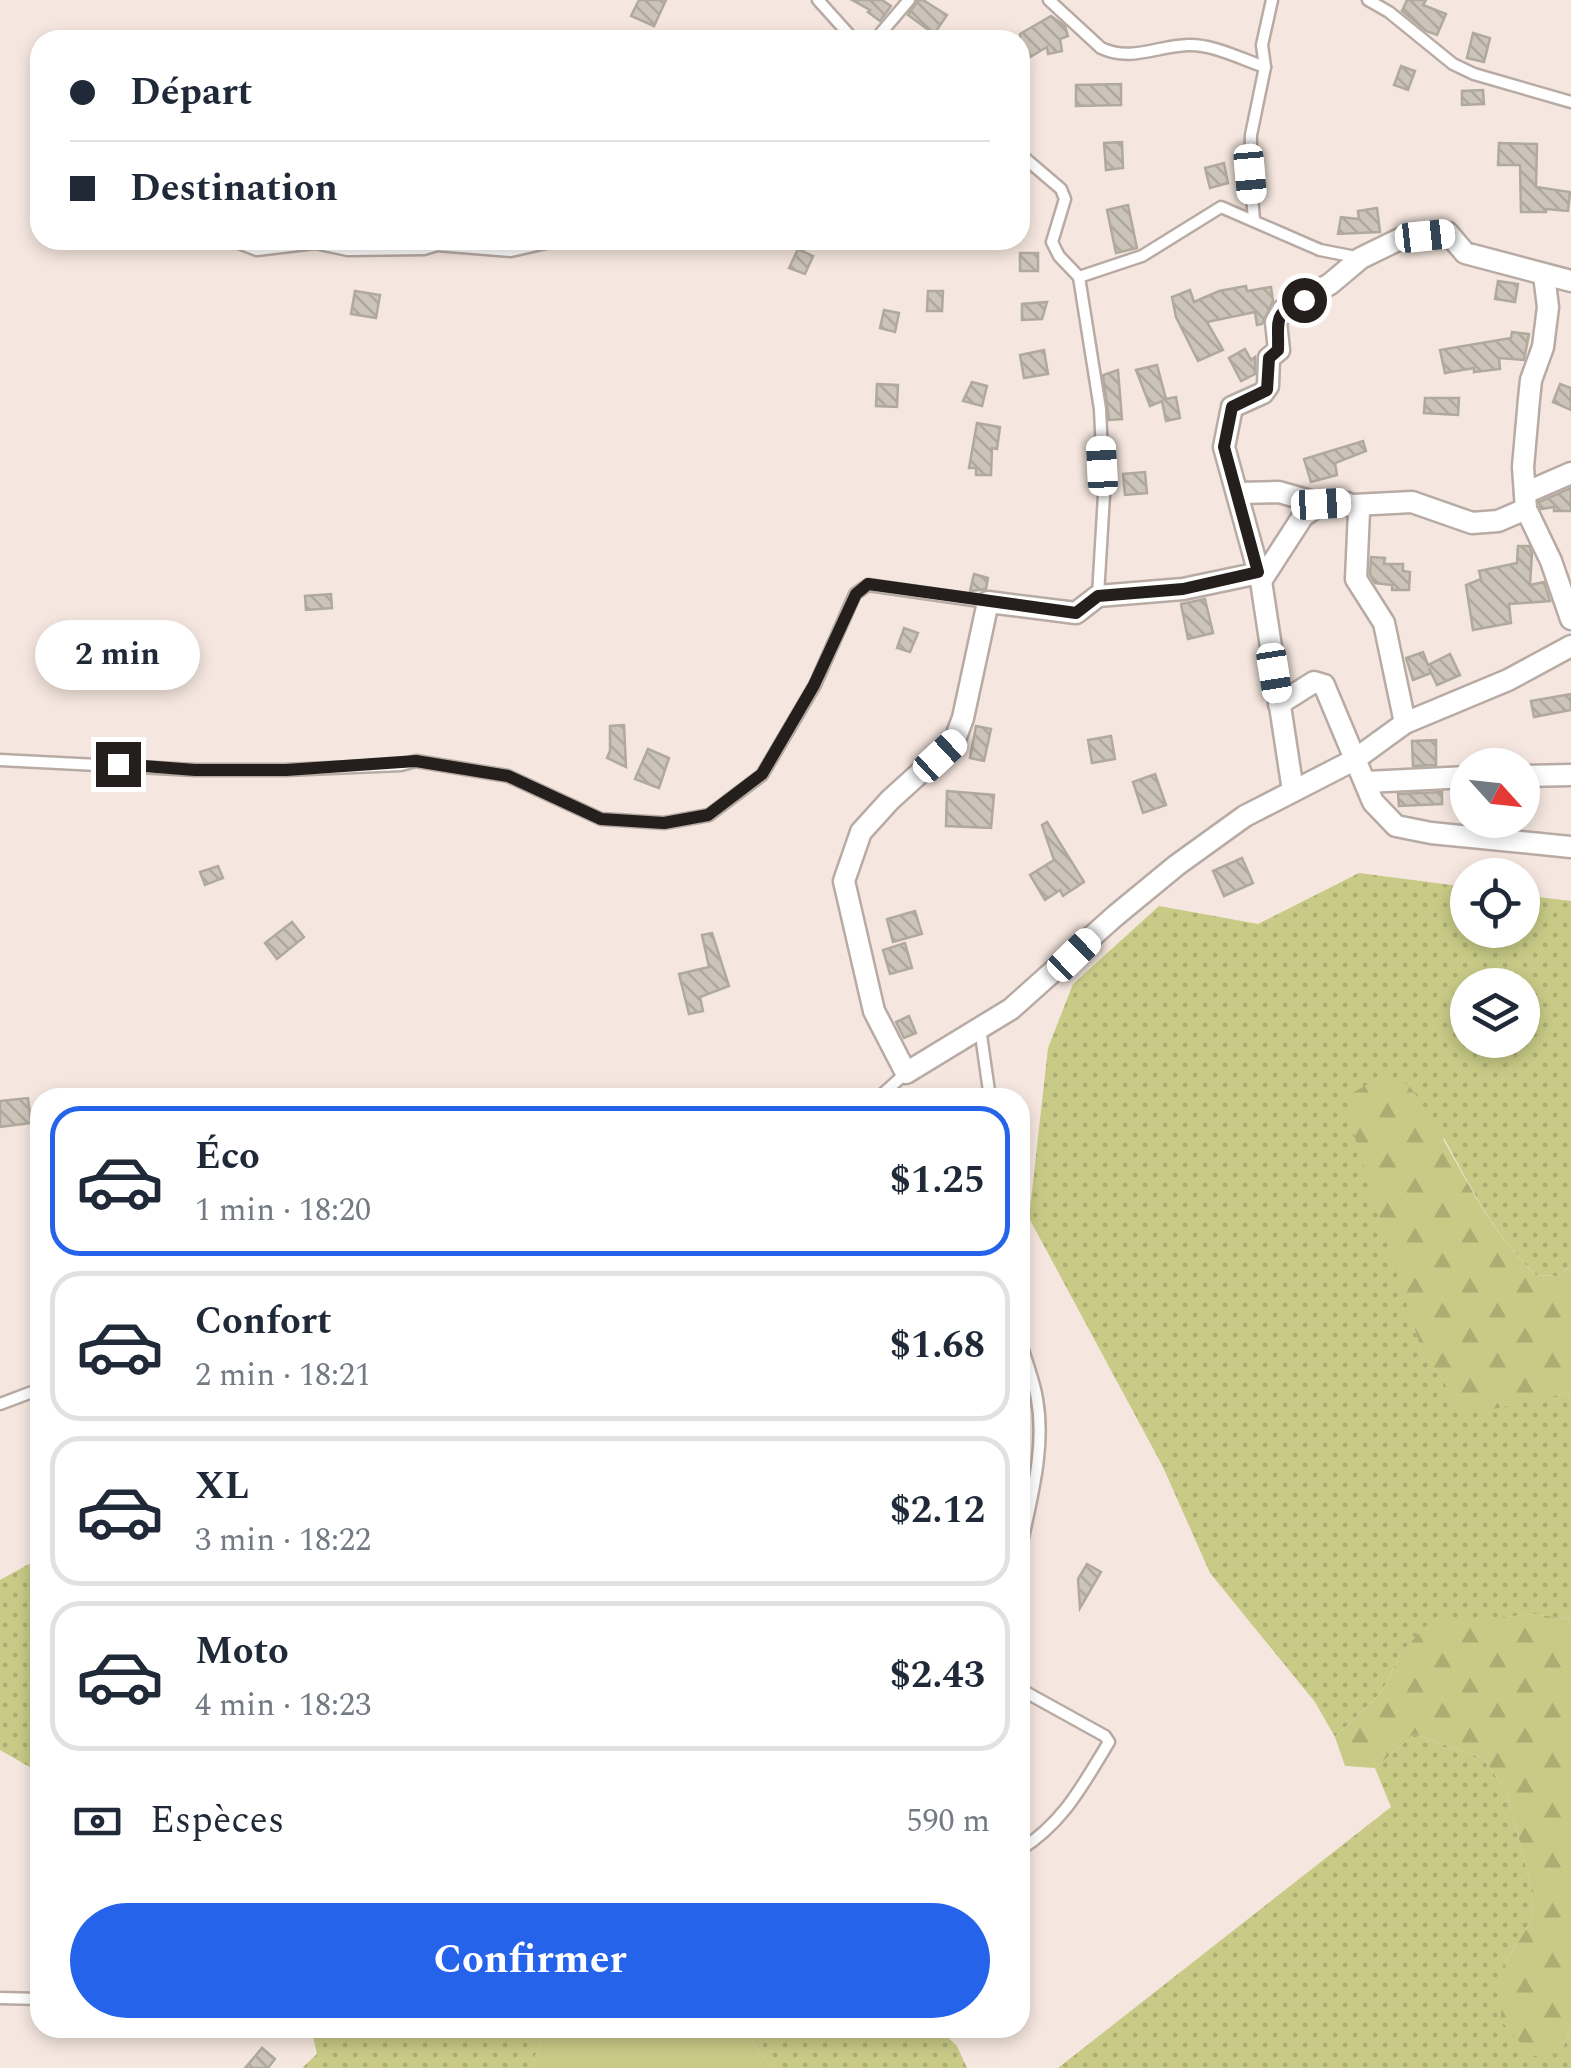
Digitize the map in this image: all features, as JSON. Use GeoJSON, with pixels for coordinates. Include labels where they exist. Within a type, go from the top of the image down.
{"type":"FeatureCollection","features":[{"type":"Feature","properties":{"kind":"street"},"geometry":{"type":"LineString","coordinates":[[1293,791],[1260,577],[1224,447],[1227,422],[1235,405],[1267,390],[1269,358],[1278,350],[1279,316],[1330,284],[1361,258],[1402,238],[1448,233],[1465,253],[1571,281]]}},
{"type":"Feature","properties":{"kind":"street"},"geometry":{"type":"LineString","coordinates":[[1544,275],[1548,307],[1543,347],[1531,380],[1523,466],[1526,501],[1571,620]]}},
{"type":"Feature","properties":{"kind":"street"},"geometry":{"type":"LineString","coordinates":[[1238,494],[1278,492],[1321,504],[1412,502],[1472,523],[1498,521],[1571,473]]}},
{"type":"Feature","properties":{"kind":"street"},"geometry":{"type":"LineString","coordinates":[[1321,504],[1304,516],[1260,577],[1098,596],[1076,613],[988,602],[963,718],[954,742],[861,832],[844,881],[874,1011],[906,1073],[1011,1008],[1176,865],[1245,816],[1354,760],[1405,723],[1508,680],[1571,646]]}},
{"type":"Feature","properties":{"kind":"street"},"geometry":{"type":"LineString","coordinates":[[1354,505],[1359,511],[1356,580],[1384,623],[1405,723]]}},
{"type":"Feature","properties":{"kind":"street"},"geometry":{"type":"LineString","coordinates":[[1279,704],[1314,682],[1324,685],[1373,802],[1396,826],[1571,847]]}},
{"type":"Feature","properties":{"kind":"street"},"geometry":{"type":"LineString","coordinates":[[1540,776],[1571,775]]}},
{"type":"Feature","properties":{"kind":"street"},"geometry":{"type":"LineString","coordinates":[[1366,782],[1450,777]]}},
{"type":"Feature","properties":{"kind":"lane"},"geometry":{"type":"LineString","coordinates":[[818,0],[845,30]]}},
{"type":"Feature","properties":{"kind":"lane"},"geometry":{"type":"LineString","coordinates":[[884,30],[909,0]]}},
{"type":"Feature","properties":{"kind":"lane"},"geometry":{"type":"LineString","coordinates":[[1049,0],[1111,53],[1127,56],[1189,45],[1265,68]]}},
{"type":"Feature","properties":{"kind":"lane"},"geometry":{"type":"LineString","coordinates":[[1254,219],[1252,135],[1257,93],[1265,68],[1262,44],[1272,0]]}},
{"type":"Feature","properties":{"kind":"lane"},"geometry":{"type":"LineString","coordinates":[[1368,0],[1389,12],[1453,64],[1474,74],[1571,102]]}},
{"type":"Feature","properties":{"kind":"lane"},"geometry":{"type":"LineString","coordinates":[[1030,164],[1061,189],[1065,199],[1052,242],[1079,278],[1100,426],[1104,495],[1098,596]]}},
{"type":"Feature","properties":{"kind":"lane"},"geometry":{"type":"LineString","coordinates":[[1079,278],[1142,256],[1222,207],[1320,250],[1361,258]]}},
{"type":"Feature","properties":{"kind":"lane"},"geometry":{"type":"LineString","coordinates":[[0,760],[267,770],[401,765],[416,761],[508,776],[601,819],[664,823],[708,815],[762,774],[814,685],[862,587],[868,584],[988,602]]}},
{"type":"Feature","properties":{"kind":"lane"},"geometry":{"type":"LineString","coordinates":[[980,1026],[989,1088]]}},
{"type":"Feature","properties":{"kind":"lane"},"geometry":{"type":"LineString","coordinates":[[889,1088],[906,1073]]}},
{"type":"Feature","properties":{"kind":"lane"},"geometry":{"type":"LineString","coordinates":[[1030,1372],[1040,1424],[1030,1503]]}},
{"type":"Feature","properties":{"kind":"lane"},"geometry":{"type":"LineString","coordinates":[[0,1404],[30,1393]]}},
{"type":"Feature","properties":{"kind":"lane"},"geometry":{"type":"LineString","coordinates":[[1030,1695],[1105,1736],[1108,1742],[1069,1807],[1046,1834],[1030,1844]]}},
{"type":"Feature","properties":{"kind":"lane"},"geometry":{"type":"LineString","coordinates":[[0,1998],[30,1999]]}},
{"type":"Feature","properties":{"kind":"green space"},"geometry":{"type":"Polygon","coordinates":[[[1359,873],[1450,885],[1450,948],[1540,948],[1540,897],[1571,901],[1571,1266],[1557,1276],[1536,1275],[1521,1260],[1474,1193],[1444,1138],[1401,1283],[1421,1349],[1466,1414],[1571,1392],[1571,1619],[1532,1614],[1427,1626],[1401,1653],[1381,1693],[1335,1737],[1315,1702],[1210,1573],[1163,1467],[1030,1220],[1048,1048],[1073,984],[1159,906],[1258,924],[1359,873]]]}},
{"type":"Feature","properties":{"kind":"green space"},"geometry":{"type":"Polygon","coordinates":[[[1379,1078],[1408,1084],[1498,1232],[1536,1275],[1557,1276],[1571,1266],[1571,1392],[1466,1415],[1421,1349],[1348,1115],[1354,1092],[1379,1078]]]}},
{"type":"Feature","properties":{"kind":"green space"},"geometry":{"type":"Polygon","coordinates":[[[30,1564],[30,1767],[0,1750],[0,1580],[30,1564]]]}},
{"type":"Feature","properties":{"kind":"green space"},"geometry":{"type":"Polygon","coordinates":[[[1532,1614],[1571,1619],[1571,2026],[1561,2053],[1532,2056],[1501,2021],[1502,1967],[1533,1919],[1531,1887],[1507,1791],[1482,1758],[1414,1734],[1375,1768],[1345,1766],[1335,1737],[1381,1693],[1401,1653],[1427,1625],[1532,1614]]]}},
{"type":"Feature","properties":{"kind":"green space"},"geometry":{"type":"Polygon","coordinates":[[[1414,1734],[1482,1758],[1507,1791],[1531,1887],[1533,1919],[1502,1967],[1561,2053],[1571,2026],[1571,2068],[1058,2068],[1391,1807],[1375,1768],[1414,1734]]]}},
{"type":"Feature","properties":{"kind":"green space"},"geometry":{"type":"Polygon","coordinates":[[[313,2038],[543,2038],[530,2068],[302,2068],[317,2054],[313,2038]]]}},
{"type":"Feature","properties":{"kind":"green space"},"geometry":{"type":"Polygon","coordinates":[[[543,2038],[750,2038],[771,2068],[530,2068],[543,2038]]]}},
{"type":"Feature","properties":{"kind":"green space"},"geometry":{"type":"Polygon","coordinates":[[[750,2038],[949,2038],[957,2046],[967,2068],[771,2068],[750,2038]]]}},
{"type":"Feature","properties":{"kind":"building"},"geometry":{"type":"Polygon","coordinates":[[[639,0],[666,0],[654,26],[631,16],[639,0]]]}},
{"type":"Feature","properties":{"kind":"building"},"geometry":{"type":"Polygon","coordinates":[[[852,0],[882,0],[891,6],[880,21],[852,0]]]}},
{"type":"Feature","properties":{"kind":"building"},"geometry":{"type":"Polygon","coordinates":[[[918,0],[923,0],[947,15],[937,30],[929,30],[908,15],[918,0]]]}},
{"type":"Feature","properties":{"kind":"building"},"geometry":{"type":"Polygon","coordinates":[[[1407,0],[1426,0],[1423,5],[1446,14],[1437,35],[1402,11],[1407,0]]]}},
{"type":"Feature","properties":{"kind":"building"},"geometry":{"type":"Polygon","coordinates":[[[1051,16],[1065,26],[1068,36],[1060,39],[1062,51],[1048,54],[1047,47],[1030,57],[1030,30],[1027,30],[1051,16]]]}},
{"type":"Feature","properties":{"kind":"building"},"geometry":{"type":"Polygon","coordinates":[[[1473,33],[1490,38],[1484,62],[1467,58],[1473,33]]]}},
{"type":"Feature","properties":{"kind":"building"},"geometry":{"type":"Polygon","coordinates":[[[1401,66],[1415,71],[1408,90],[1394,85],[1401,66]]]}},
{"type":"Feature","properties":{"kind":"building"},"geometry":{"type":"Polygon","coordinates":[[[1121,84],[1121,105],[1076,106],[1076,85],[1121,84]]]}},
{"type":"Feature","properties":{"kind":"building"},"geometry":{"type":"Polygon","coordinates":[[[1483,90],[1484,104],[1462,105],[1462,91],[1483,90]]]}},
{"type":"Feature","properties":{"kind":"building"},"geometry":{"type":"Polygon","coordinates":[[[1122,142],[1123,168],[1106,170],[1104,143],[1122,142]]]}},
{"type":"Feature","properties":{"kind":"building"},"geometry":{"type":"Polygon","coordinates":[[[1499,143],[1537,144],[1536,187],[1570,192],[1568,211],[1521,212],[1520,165],[1498,165],[1499,143]]]}},
{"type":"Feature","properties":{"kind":"building"},"geometry":{"type":"Polygon","coordinates":[[[1224,163],[1228,183],[1210,188],[1205,168],[1224,163]]]}},
{"type":"Feature","properties":{"kind":"building"},"geometry":{"type":"Polygon","coordinates":[[[1128,205],[1137,248],[1116,253],[1107,210],[1128,205]]]}},
{"type":"Feature","properties":{"kind":"building"},"geometry":{"type":"Polygon","coordinates":[[[1377,208],[1380,232],[1338,234],[1341,217],[1359,219],[1358,211],[1377,208]]]}},
{"type":"Feature","properties":{"kind":"building"},"geometry":{"type":"Polygon","coordinates":[[[798,250],[813,256],[805,274],[789,268],[798,250]]]}},
{"type":"Feature","properties":{"kind":"building"},"geometry":{"type":"Polygon","coordinates":[[[1020,253],[1038,253],[1038,271],[1020,271],[1020,253]]]}},
{"type":"Feature","properties":{"kind":"building"},"geometry":{"type":"Polygon","coordinates":[[[1498,281],[1518,284],[1515,302],[1495,299],[1498,281]]]}},
{"type":"Feature","properties":{"kind":"building"},"geometry":{"type":"Polygon","coordinates":[[[1246,286],[1247,291],[1271,287],[1273,301],[1262,324],[1257,325],[1255,312],[1207,322],[1223,350],[1198,361],[1176,317],[1172,297],[1190,290],[1194,302],[1219,291],[1246,286]]]}},
{"type":"Feature","properties":{"kind":"building"},"geometry":{"type":"Polygon","coordinates":[[[355,291],[380,295],[376,318],[351,314],[355,291]]]}},
{"type":"Feature","properties":{"kind":"building"},"geometry":{"type":"Polygon","coordinates":[[[928,291],[943,291],[942,311],[927,311],[928,291]]]}},
{"type":"Feature","properties":{"kind":"building"},"geometry":{"type":"Polygon","coordinates":[[[1047,302],[1042,319],[1022,320],[1022,304],[1047,302]]]}},
{"type":"Feature","properties":{"kind":"building"},"geometry":{"type":"Polygon","coordinates":[[[884,310],[899,313],[895,332],[880,328],[884,310]]]}},
{"type":"Feature","properties":{"kind":"building"},"geometry":{"type":"Polygon","coordinates":[[[1512,332],[1529,334],[1524,360],[1499,358],[1500,369],[1445,373],[1440,350],[1511,338],[1512,332]]]}},
{"type":"Feature","properties":{"kind":"building"},"geometry":{"type":"Polygon","coordinates":[[[1245,349],[1251,360],[1255,357],[1255,374],[1241,381],[1229,358],[1245,349]]]}},
{"type":"Feature","properties":{"kind":"building"},"geometry":{"type":"Polygon","coordinates":[[[1044,350],[1048,374],[1024,378],[1020,355],[1044,350]]]}},
{"type":"Feature","properties":{"kind":"building"},"geometry":{"type":"Polygon","coordinates":[[[1157,365],[1166,399],[1176,397],[1180,418],[1166,421],[1162,401],[1150,406],[1136,370],[1157,365]]]}},
{"type":"Feature","properties":{"kind":"building"},"geometry":{"type":"Polygon","coordinates":[[[1118,370],[1122,419],[1109,420],[1103,375],[1118,370]]]}},
{"type":"Feature","properties":{"kind":"building"},"geometry":{"type":"Polygon","coordinates":[[[972,382],[987,386],[982,406],[963,401],[972,382]]]}},
{"type":"Feature","properties":{"kind":"building"},"geometry":{"type":"Polygon","coordinates":[[[877,384],[898,385],[897,407],[876,406],[877,384]]]}},
{"type":"Feature","properties":{"kind":"building"},"geometry":{"type":"Polygon","coordinates":[[[1560,384],[1571,388],[1571,410],[1553,402],[1560,384]]]}},
{"type":"Feature","properties":{"kind":"building"},"geometry":{"type":"Polygon","coordinates":[[[1425,398],[1459,398],[1458,415],[1424,413],[1425,398]]]}},
{"type":"Feature","properties":{"kind":"building"},"geometry":{"type":"Polygon","coordinates":[[[977,423],[1000,427],[997,449],[992,448],[991,475],[976,475],[976,468],[969,468],[977,423]]]}},
{"type":"Feature","properties":{"kind":"building"},"geometry":{"type":"Polygon","coordinates":[[[1363,441],[1366,451],[1335,463],[1337,475],[1311,482],[1304,459],[1363,441]]]}},
{"type":"Feature","properties":{"kind":"building"},"geometry":{"type":"Polygon","coordinates":[[[1145,472],[1147,493],[1125,495],[1123,474],[1145,472]]]}},
{"type":"Feature","properties":{"kind":"building"},"geometry":{"type":"Polygon","coordinates":[[[1571,488],[1571,511],[1541,509],[1539,502],[1571,488]]]}},
{"type":"Feature","properties":{"kind":"building"},"geometry":{"type":"Polygon","coordinates":[[[1518,546],[1529,546],[1530,585],[1544,582],[1550,601],[1509,604],[1511,623],[1473,630],[1466,585],[1481,579],[1479,571],[1517,563],[1518,546]]]}},
{"type":"Feature","properties":{"kind":"building"},"geometry":{"type":"Polygon","coordinates":[[[1371,557],[1385,558],[1384,564],[1403,564],[1403,571],[1410,572],[1409,590],[1392,590],[1392,585],[1375,583],[1370,575],[1371,557]]]}},
{"type":"Feature","properties":{"kind":"building"},"geometry":{"type":"Polygon","coordinates":[[[974,574],[988,578],[986,589],[970,591],[974,574]]]}},
{"type":"Feature","properties":{"kind":"building"},"geometry":{"type":"Polygon","coordinates":[[[331,594],[332,608],[306,610],[305,596],[331,594]]]}},
{"type":"Feature","properties":{"kind":"building"},"geometry":{"type":"Polygon","coordinates":[[[1205,599],[1213,633],[1188,639],[1181,604],[1205,599]]]}},
{"type":"Feature","properties":{"kind":"building"},"geometry":{"type":"Polygon","coordinates":[[[904,628],[918,633],[910,652],[897,648],[904,628]]]}},
{"type":"Feature","properties":{"kind":"building"},"geometry":{"type":"Polygon","coordinates":[[[1423,652],[1428,665],[1450,654],[1460,675],[1437,685],[1429,668],[1431,673],[1413,680],[1406,658],[1423,652]]]}},
{"type":"Feature","properties":{"kind":"building"},"geometry":{"type":"Polygon","coordinates":[[[1571,694],[1571,710],[1534,717],[1531,701],[1571,694]]]}},
{"type":"Feature","properties":{"kind":"building"},"geometry":{"type":"Polygon","coordinates":[[[624,725],[626,767],[607,758],[610,726],[624,725]]]}},
{"type":"Feature","properties":{"kind":"building"},"geometry":{"type":"Polygon","coordinates":[[[976,726],[991,729],[984,761],[970,758],[976,726]]]}},
{"type":"Feature","properties":{"kind":"building"},"geometry":{"type":"Polygon","coordinates":[[[1111,736],[1115,759],[1092,763],[1088,740],[1111,736]]]}},
{"type":"Feature","properties":{"kind":"building"},"geometry":{"type":"Polygon","coordinates":[[[1436,740],[1436,765],[1413,766],[1412,741],[1436,740]]]}},
{"type":"Feature","properties":{"kind":"building"},"geometry":{"type":"Polygon","coordinates":[[[648,749],[669,758],[659,788],[635,779],[648,749]]]}},
{"type":"Feature","properties":{"kind":"building"},"geometry":{"type":"Polygon","coordinates":[[[1155,774],[1166,805],[1143,813],[1133,782],[1155,774]]]}},
{"type":"Feature","properties":{"kind":"building"},"geometry":{"type":"Polygon","coordinates":[[[947,791],[994,795],[991,828],[946,826],[947,791]]]}},
{"type":"Feature","properties":{"kind":"building"},"geometry":{"type":"Polygon","coordinates":[[[1442,792],[1442,804],[1399,806],[1398,794],[1442,792]]]}},
{"type":"Feature","properties":{"kind":"building"},"geometry":{"type":"Polygon","coordinates":[[[1047,822],[1084,882],[1063,896],[1060,890],[1045,900],[1030,875],[1054,860],[1042,825],[1047,822]]]}},
{"type":"Feature","properties":{"kind":"building"},"geometry":{"type":"Polygon","coordinates":[[[1242,858],[1253,883],[1224,896],[1213,871],[1242,858]]]}},
{"type":"Feature","properties":{"kind":"building"},"geometry":{"type":"Polygon","coordinates":[[[218,866],[223,878],[205,885],[200,872],[218,866]]]}},
{"type":"Feature","properties":{"kind":"building"},"geometry":{"type":"Polygon","coordinates":[[[915,911],[922,934],[893,942],[887,919],[915,911]]]}},
{"type":"Feature","properties":{"kind":"building"},"geometry":{"type":"Polygon","coordinates":[[[292,922],[304,937],[277,959],[265,943],[292,922]]]}},
{"type":"Feature","properties":{"kind":"building"},"geometry":{"type":"Polygon","coordinates":[[[712,933],[729,986],[700,997],[703,1011],[689,1014],[679,974],[709,967],[702,935],[712,933]]]}},
{"type":"Feature","properties":{"kind":"building"},"geometry":{"type":"Polygon","coordinates":[[[905,943],[912,968],[890,974],[883,950],[905,943]]]}},
{"type":"Feature","properties":{"kind":"building"},"geometry":{"type":"Polygon","coordinates":[[[909,1016],[916,1033],[904,1038],[896,1022],[909,1016]]]}},
{"type":"Feature","properties":{"kind":"building"},"geometry":{"type":"Polygon","coordinates":[[[28,1098],[30,1123],[0,1127],[0,1101],[28,1098]]]}},
{"type":"Feature","properties":{"kind":"building"},"geometry":{"type":"Polygon","coordinates":[[[1087,1564],[1101,1572],[1080,1608],[1078,1579],[1087,1564]]]}},
{"type":"Feature","properties":{"kind":"building"},"geometry":{"type":"Polygon","coordinates":[[[262,2048],[275,2059],[268,2068],[245,2068],[262,2048]]]}},
{"type":"Feature","properties":{"kind":"route"},"geometry":{"type":"LineString","coordinates":[[118,764],[195,770],[286,770],[416,761],[508,776],[601,819],[664,823],[708,815],[762,774],[814,685],[856,594],[868,584],[1076,613],[1098,596],[1183,589],[1258,572],[1224,438],[1232,407],[1267,390],[1269,358],[1279,345],[1279,316],[1304,300]]}}]}
